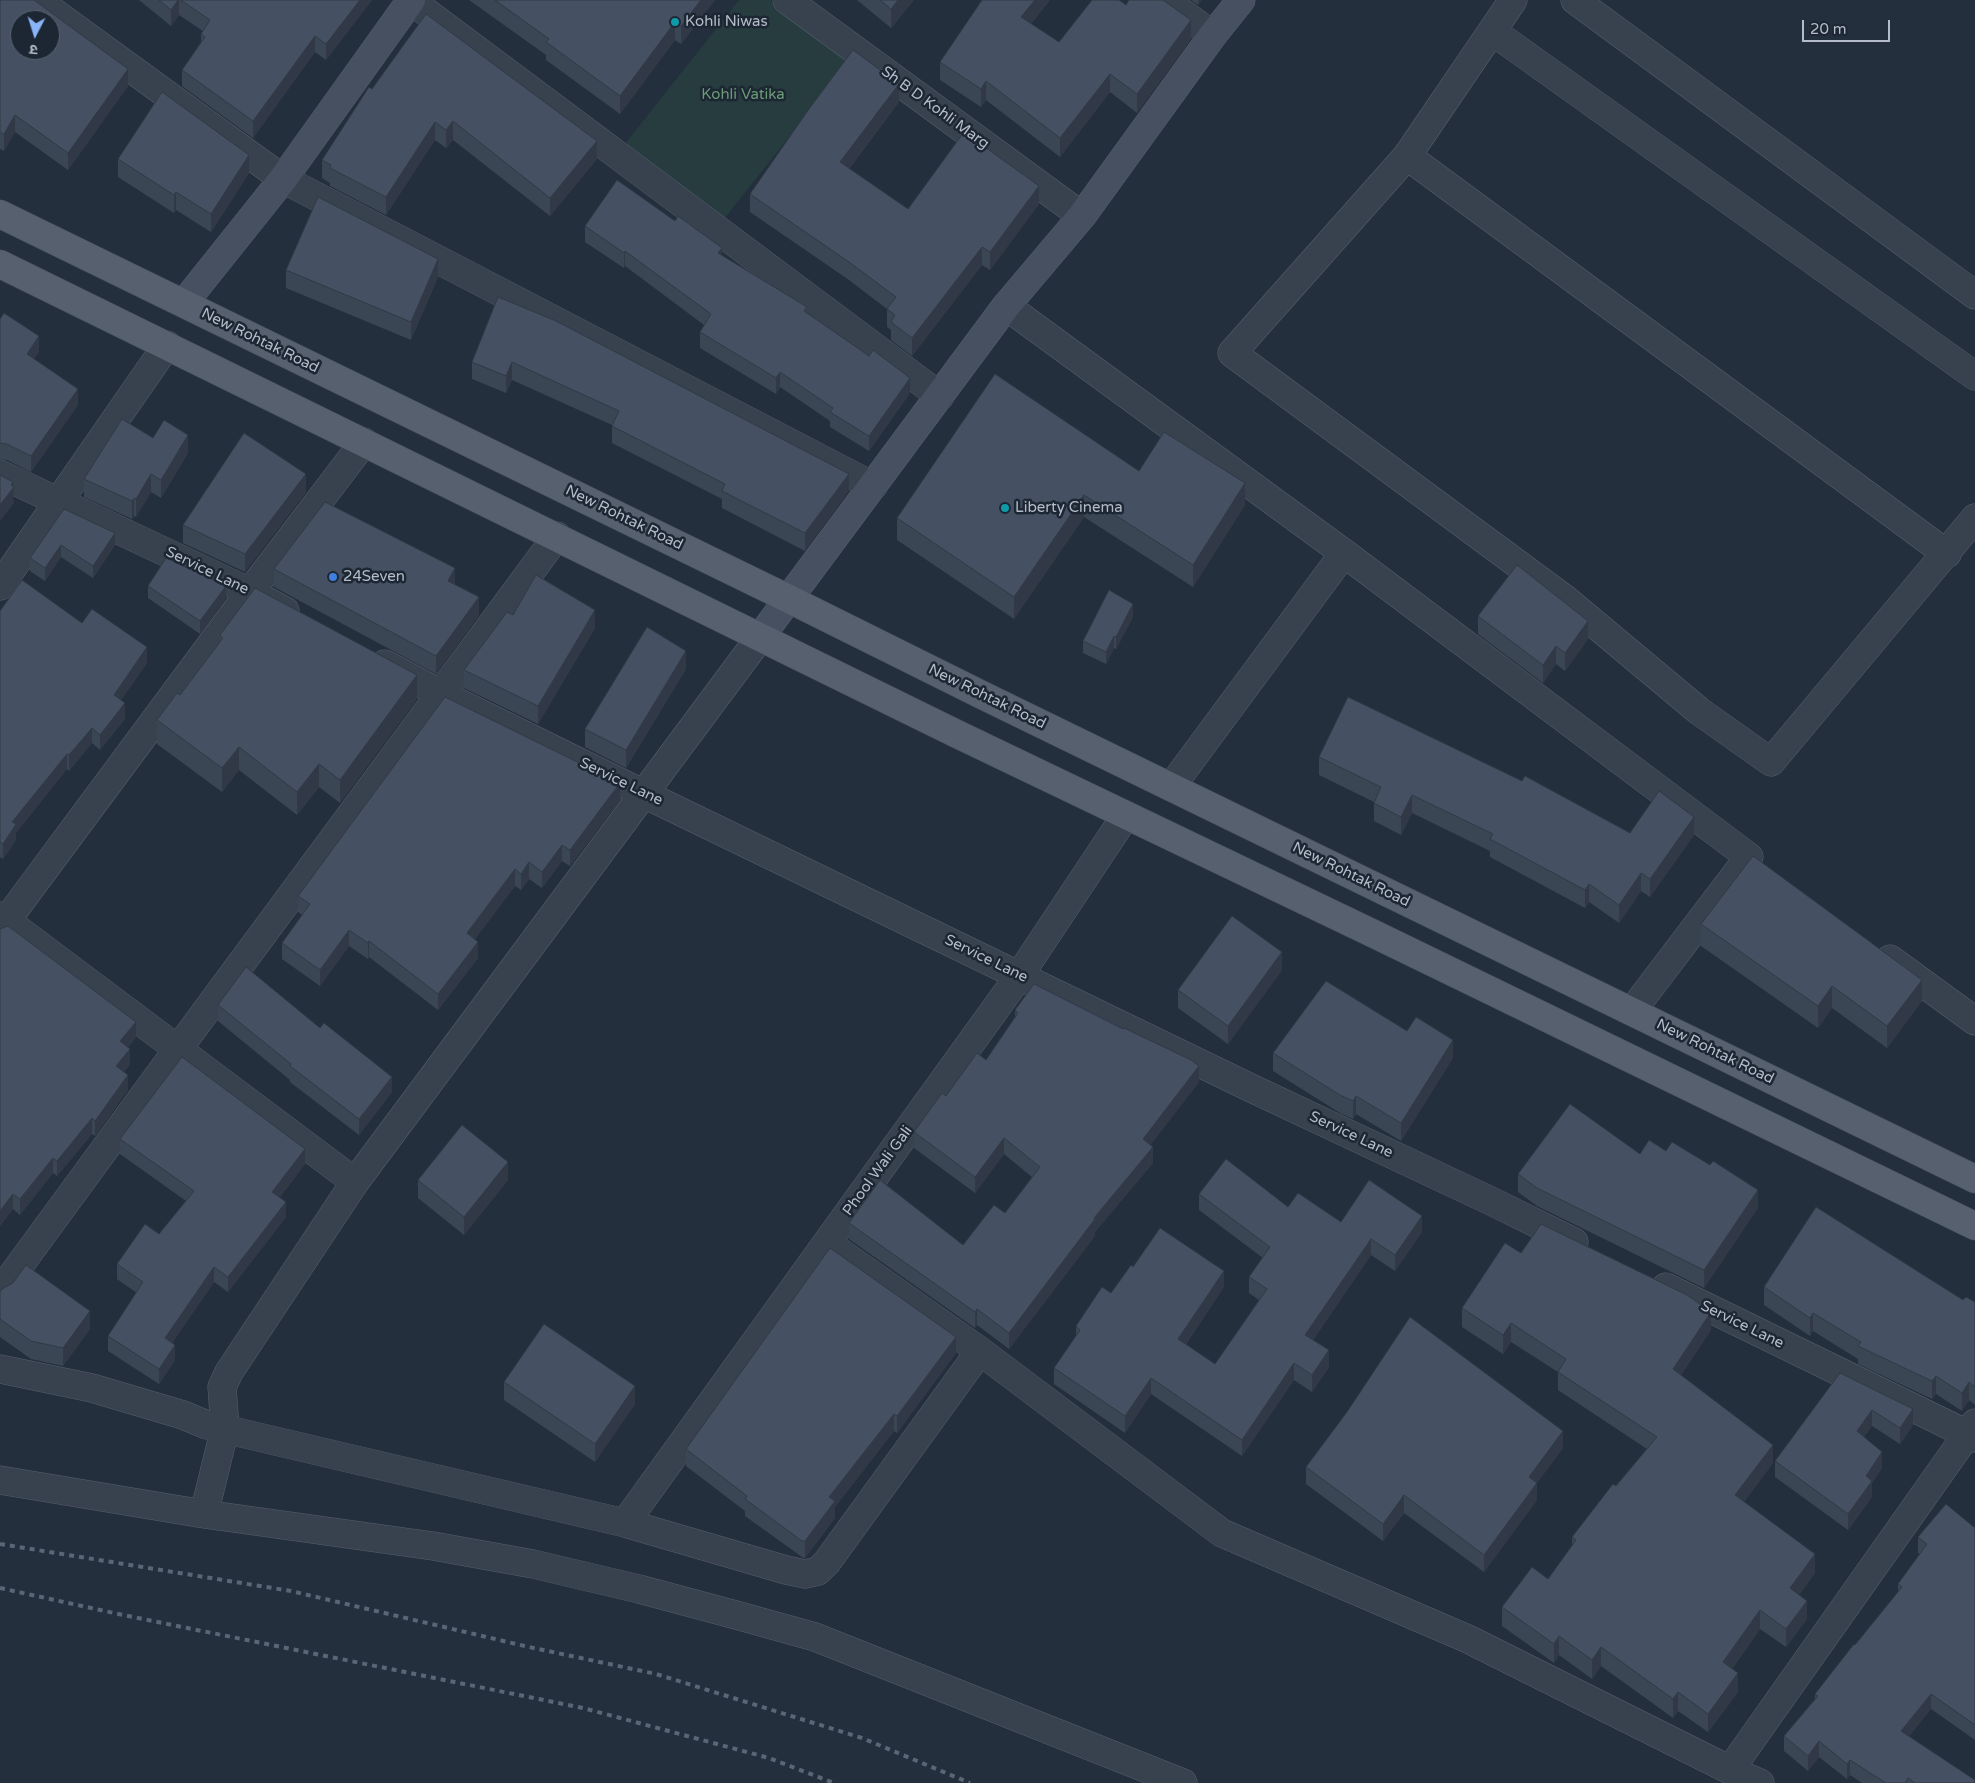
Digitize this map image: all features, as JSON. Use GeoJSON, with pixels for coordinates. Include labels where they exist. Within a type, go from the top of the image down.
{"type":"FeatureCollection","features":[{"type":"Feature","properties":{"kind":"main road","name":"New Rohtak Road"},"geometry":{"type":"LineString","coordinates":[[0,214],[789,599],[993,701],[1975,1179]]}},
{"type":"Feature","properties":{"kind":"main road"},"geometry":{"type":"LineString","coordinates":[[0,264],[761,636],[957,734],[1975,1226]]}},
{"type":"Feature","properties":{"kind":"street"},"geometry":{"type":"LineString","coordinates":[[37,0],[284,179],[873,486]]}},
{"type":"Feature","properties":{"kind":"street"},"geometry":{"type":"LineString","coordinates":[[184,303],[284,179],[411,0],[940,396]]}},
{"type":"Feature","properties":{"kind":"street","name":"Sh B D Kohli Marg"},"geometry":{"type":"LineString","coordinates":[[787,0],[1082,216]]}},
{"type":"Feature","properties":{"kind":"street"},"geometry":{"type":"LineString","coordinates":[[1164,0],[1212,35]]}},
{"type":"Feature","properties":{"kind":"street"},"geometry":{"type":"LineString","coordinates":[[204,1514],[225,1428],[222,1387],[229,1372],[355,1182],[1006,306],[1082,216],[1212,35],[1241,0]]}},
{"type":"Feature","properties":{"kind":"street"},"geometry":{"type":"LineString","coordinates":[[1513,0],[1407,156],[1232,353],[1564,599],[1699,711],[1771,762],[1975,518]]}},
{"type":"Feature","properties":{"kind":"street"},"geometry":{"type":"LineString","coordinates":[[1575,0],[1975,295]]}},
{"type":"Feature","properties":{"kind":"street"},"geometry":{"type":"LineString","coordinates":[[1492,31],[1975,376]]}},
{"type":"Feature","properties":{"kind":"street"},"geometry":{"type":"LineString","coordinates":[[1407,156],[1946,554]]}},
{"type":"Feature","properties":{"kind":"street"},"geometry":{"type":"LineString","coordinates":[[1006,306],[1344,553],[1769,871]]}},
{"type":"Feature","properties":{"kind":"street"},"geometry":{"type":"LineString","coordinates":[[0,586],[167,345]]}},
{"type":"Feature","properties":{"kind":"street"},"geometry":{"type":"LineString","coordinates":[[355,1182],[178,1049],[2,922],[364,442]]}},
{"type":"Feature","properties":{"kind":"street","name":"Service Lane"},"geometry":{"type":"LineString","coordinates":[[0,474],[250,592],[311,624]]}},
{"type":"Feature","properties":{"kind":"street"},"geometry":{"type":"LineString","coordinates":[[0,1292],[557,536]]}},
{"type":"Feature","properties":{"kind":"street"},"geometry":{"type":"LineString","coordinates":[[1171,787],[1344,553]]}},
{"type":"Feature","properties":{"kind":"street","name":"Service Lane"},"geometry":{"type":"LineString","coordinates":[[363,652],[442,694],[644,794],[1596,1253]]}},
{"type":"Feature","properties":{"kind":"street","name":"Phool Wali Gali"},"geometry":{"type":"LineString","coordinates":[[625,1523],[1019,976],[1126,815]]}},
{"type":"Feature","properties":{"kind":"street"},"geometry":{"type":"LineString","coordinates":[[1632,1011],[1749,857],[1746,854]]}},
{"type":"Feature","properties":{"kind":"street"},"geometry":{"type":"LineString","coordinates":[[1872,946],[1975,1021]]}},
{"type":"Feature","properties":{"kind":"street"},"geometry":{"type":"LineString","coordinates":[[827,1243],[980,1351],[1222,1533],[1468,1639],[1730,1770],[1760,1783]]}},
{"type":"Feature","properties":{"kind":"street","name":"Service Lane"},"geometry":{"type":"LineString","coordinates":[[1640,1275],[1972,1432]]}},
{"type":"Feature","properties":{"kind":"street"},"geometry":{"type":"LineString","coordinates":[[0,1369],[92,1388],[183,1415],[207,1425],[625,1523],[805,1574],[818,1571],[827,1562],[980,1351]]}},
{"type":"Feature","properties":{"kind":"street"},"geometry":{"type":"LineString","coordinates":[[1730,1770],[1972,1432]]}},
{"type":"Feature","properties":{"kind":"street"},"geometry":{"type":"LineString","coordinates":[[0,1480],[204,1514],[433,1546],[533,1564],[640,1589],[815,1637],[1183,1783]]}},
{"type":"Feature","properties":{"kind":"green space","name":"Kohli Vatika"},"geometry":{"type":"Polygon","coordinates":[[[739,0],[770,0],[850,60],[724,219],[624,145],[739,0]]]}},
{"type":"Feature","properties":{"kind":"building"},"geometry":{"type":"Polygon","coordinates":[[[0,0],[34,0],[48,10],[10,10],[10,60],[60,60],[60,19],[128,69],[68,153],[15,115],[4,134],[0,132],[0,0]]]}},
{"type":"Feature","properties":{"kind":"building"},"geometry":{"type":"Polygon","coordinates":[[[159,0],[178,0],[171,10],[159,0]]]}},
{"type":"Feature","properties":{"kind":"building"},"geometry":{"type":"Polygon","coordinates":[[[181,0],[360,0],[326,44],[315,36],[253,121],[182,70],[205,37],[201,34],[210,20],[181,0]]]}},
{"type":"Feature","properties":{"kind":"building"},"geometry":{"type":"Polygon","coordinates":[[[495,0],[701,0],[681,26],[675,22],[620,96],[546,42],[549,39],[495,0]]]}},
{"type":"Feature","properties":{"kind":"building"},"geometry":{"type":"Polygon","coordinates":[[[880,0],[898,0],[891,9],[880,0]]]}},
{"type":"Feature","properties":{"kind":"building"},"geometry":{"type":"Polygon","coordinates":[[[982,0],[1035,0],[1021,17],[1059,42],[1092,0],[1119,0],[1126,5],[1129,0],[1163,0],[1191,20],[1137,94],[1110,74],[1060,138],[986,81],[981,89],[940,62],[982,0]]]}},
{"type":"Feature","properties":{"kind":"building"},"geometry":{"type":"Polygon","coordinates":[[[426,14],[597,141],[550,198],[453,121],[446,130],[435,122],[386,197],[330,168],[331,165],[322,160],[369,87],[372,89],[426,14]]]}},
{"type":"Feature","properties":{"kind":"building"},"geometry":{"type":"Polygon","coordinates":[[[853,50],[899,84],[840,162],[908,209],[964,132],[1039,186],[990,252],[982,247],[912,338],[891,322],[895,315],[887,309],[896,297],[849,262],[750,194],[853,50]]]}},
{"type":"Feature","properties":{"kind":"building"},"geometry":{"type":"Polygon","coordinates":[[[162,92],[249,155],[211,214],[176,192],[174,195],[118,159],[162,92]]]}},
{"type":"Feature","properties":{"kind":"building"},"geometry":{"type":"Polygon","coordinates":[[[617,180],[675,221],[678,216],[722,248],[718,253],[807,307],[804,311],[869,356],[873,350],[910,378],[869,436],[830,412],[833,408],[780,372],[776,378],[700,332],[711,314],[625,251],[624,253],[585,226],[617,180]]]}},
{"type":"Feature","properties":{"kind":"building"},"geometry":{"type":"Polygon","coordinates":[[[318,197],[438,259],[411,322],[286,270],[318,197]]]}},
{"type":"Feature","properties":{"kind":"building"},"geometry":{"type":"Polygon","coordinates":[[[498,297],[556,321],[849,474],[805,533],[722,491],[725,484],[612,426],[619,411],[512,362],[506,376],[472,362],[498,297]]]}},
{"type":"Feature","properties":{"kind":"building"},"geometry":{"type":"Polygon","coordinates":[[[4,313],[39,336],[27,354],[78,389],[31,456],[7,444],[0,443],[0,319],[4,313]]]}},
{"type":"Feature","properties":{"kind":"building"},"geometry":{"type":"Polygon","coordinates":[[[995,374],[1139,471],[1164,432],[1245,483],[1193,565],[1084,495],[1014,597],[897,518],[995,374]]]}},
{"type":"Feature","properties":{"kind":"building"},"geometry":{"type":"Polygon","coordinates":[[[122,419],[153,438],[164,420],[188,435],[161,480],[151,474],[136,499],[134,498],[132,501],[84,479],[122,419]]]}},
{"type":"Feature","properties":{"kind":"building"},"geometry":{"type":"Polygon","coordinates":[[[244,433],[306,474],[245,554],[183,525],[244,433]]]}},
{"type":"Feature","properties":{"kind":"building"},"geometry":{"type":"Polygon","coordinates":[[[0,475],[13,482],[11,485],[14,487],[0,505],[0,475]]]}},
{"type":"Feature","properties":{"kind":"building"},"geometry":{"type":"Polygon","coordinates":[[[325,502],[455,568],[448,581],[479,597],[436,656],[274,569],[325,502]]]}},
{"type":"Feature","properties":{"kind":"building"},"geometry":{"type":"Polygon","coordinates":[[[64,509],[115,533],[93,566],[61,545],[45,568],[30,558],[64,509]]]}},
{"type":"Feature","properties":{"kind":"building"},"geometry":{"type":"Polygon","coordinates":[[[166,558],[226,586],[200,621],[148,586],[166,558]]]}},
{"type":"Feature","properties":{"kind":"building"},"geometry":{"type":"Polygon","coordinates":[[[1517,565],[1588,621],[1565,653],[1556,646],[1543,665],[1478,616],[1517,565]]]}},
{"type":"Feature","properties":{"kind":"building"},"geometry":{"type":"Polygon","coordinates":[[[536,575],[595,610],[538,706],[464,670],[507,612],[513,615],[536,575]]]}},
{"type":"Feature","properties":{"kind":"building"},"geometry":{"type":"Polygon","coordinates":[[[22,580],[82,623],[92,609],[147,647],[114,695],[125,703],[100,735],[92,728],[69,755],[67,754],[12,822],[16,824],[3,844],[0,842],[0,611],[22,580]]]}},
{"type":"Feature","properties":{"kind":"building"},"geometry":{"type":"Polygon","coordinates":[[[255,588],[417,675],[340,780],[319,764],[297,792],[239,747],[222,768],[157,720],[177,693],[180,695],[223,638],[220,635],[255,588]]]}},
{"type":"Feature","properties":{"kind":"building"},"geometry":{"type":"Polygon","coordinates":[[[1109,590],[1133,604],[1106,652],[1083,641],[1109,590]]]}},
{"type":"Feature","properties":{"kind":"building"},"geometry":{"type":"Polygon","coordinates":[[[647,627],[686,651],[626,750],[585,729],[647,627]]]}},
{"type":"Feature","properties":{"kind":"building"},"geometry":{"type":"Polygon","coordinates":[[[445,697],[620,783],[570,850],[562,845],[542,872],[529,862],[521,874],[515,869],[467,933],[478,942],[438,994],[369,941],[368,943],[349,930],[320,970],[282,943],[310,904],[298,896],[445,697]]]}},
{"type":"Feature","properties":{"kind":"building"},"geometry":{"type":"Polygon","coordinates":[[[1348,697],[1522,781],[1525,776],[1630,833],[1659,791],[1694,817],[1650,879],[1641,873],[1619,905],[1589,884],[1585,890],[1490,839],[1493,834],[1412,795],[1401,817],[1374,803],[1381,787],[1319,757],[1348,697]]]}},
{"type":"Feature","properties":{"kind":"building"},"geometry":{"type":"Polygon","coordinates":[[[1753,856],[1922,980],[1887,1026],[1832,986],[1818,1006],[1701,924],[1753,856]]]}},
{"type":"Feature","properties":{"kind":"building"},"geometry":{"type":"Polygon","coordinates":[[[1232,916],[1282,952],[1228,1026],[1178,990],[1232,916]]]}},
{"type":"Feature","properties":{"kind":"building"},"geometry":{"type":"Polygon","coordinates":[[[8,926],[136,1022],[120,1041],[130,1049],[116,1066],[128,1075],[95,1121],[92,1118],[57,1161],[53,1158],[20,1199],[13,1194],[0,1211],[0,929],[8,926]]]}},
{"type":"Feature","properties":{"kind":"building"},"geometry":{"type":"Polygon","coordinates":[[[246,967],[320,1028],[324,1023],[392,1077],[359,1119],[290,1066],[291,1064],[218,1005],[246,967]]]}},
{"type":"Feature","properties":{"kind":"building"},"geometry":{"type":"Polygon","coordinates":[[[1326,981],[1407,1031],[1416,1017],[1453,1040],[1401,1123],[1356,1096],[1353,1101],[1340,1095],[1273,1053],[1326,981]]]}},
{"type":"Feature","properties":{"kind":"building"},"geometry":{"type":"Polygon","coordinates":[[[1034,984],[1123,1029],[1191,1060],[1199,1066],[1143,1139],[1153,1147],[1094,1218],[1009,1333],[977,1309],[975,1312],[849,1223],[880,1180],[963,1245],[994,1205],[1005,1213],[1040,1167],[1004,1138],[975,1177],[914,1132],[942,1093],[946,1096],[977,1053],[986,1060],[1018,1013],[1015,1010],[1034,984]]]}},
{"type":"Feature","properties":{"kind":"building"},"geometry":{"type":"Polygon","coordinates":[[[182,1057],[305,1149],[272,1192],[286,1202],[228,1277],[214,1267],[165,1338],[175,1345],[159,1369],[108,1336],[143,1282],[117,1264],[145,1224],[159,1234],[194,1191],[120,1139],[182,1057]]]}},
{"type":"Feature","properties":{"kind":"building"},"geometry":{"type":"Polygon","coordinates":[[[1570,1104],[1640,1154],[1649,1140],[1666,1151],[1672,1142],[1710,1165],[1713,1161],[1758,1190],[1704,1270],[1537,1188],[1518,1174],[1570,1104]]]}},
{"type":"Feature","properties":{"kind":"building"},"geometry":{"type":"Polygon","coordinates":[[[462,1125],[508,1162],[464,1217],[418,1180],[462,1125]]]}},
{"type":"Feature","properties":{"kind":"building"},"geometry":{"type":"Polygon","coordinates":[[[1226,1159],[1288,1207],[1298,1193],[1341,1222],[1369,1180],[1422,1216],[1395,1255],[1371,1239],[1305,1335],[1329,1350],[1312,1375],[1294,1363],[1242,1440],[1151,1378],[1125,1416],[1054,1368],[1080,1330],[1076,1326],[1102,1287],[1111,1293],[1131,1265],[1133,1267],[1160,1228],[1224,1271],[1178,1339],[1215,1364],[1267,1289],[1249,1277],[1270,1247],[1199,1194],[1226,1159]]]}},
{"type":"Feature","properties":{"kind":"building"},"geometry":{"type":"Polygon","coordinates":[[[1816,1207],[1963,1300],[1966,1297],[1975,1302],[1975,1387],[1969,1382],[1962,1393],[1936,1376],[1932,1381],[1858,1346],[1861,1342],[1813,1313],[1810,1318],[1764,1287],[1816,1207]]]}},
{"type":"Feature","properties":{"kind":"building"},"geometry":{"type":"Polygon","coordinates":[[[1541,1224],[1687,1295],[1711,1312],[1673,1369],[1773,1445],[1735,1495],[1815,1554],[1790,1588],[1807,1601],[1786,1629],[1760,1610],[1723,1662],[1738,1673],[1708,1714],[1678,1692],[1673,1699],[1601,1647],[1592,1660],[1559,1636],[1554,1644],[1502,1607],[1532,1567],[1548,1579],[1576,1540],[1572,1537],[1613,1484],[1616,1486],[1657,1437],[1558,1372],[1566,1359],[1511,1323],[1503,1335],[1462,1308],[1505,1243],[1521,1253],[1541,1224]]]}},
{"type":"Feature","properties":{"kind":"building"},"geometry":{"type":"Polygon","coordinates":[[[830,1248],[956,1337],[897,1416],[894,1414],[829,1497],[835,1501],[805,1541],[802,1541],[745,1499],[747,1496],[686,1449],[830,1248]]]}},
{"type":"Feature","properties":{"kind":"building"},"geometry":{"type":"Polygon","coordinates":[[[26,1265],[90,1311],[63,1348],[31,1341],[0,1319],[0,1292],[13,1283],[26,1265]]]}},
{"type":"Feature","properties":{"kind":"building"},"geometry":{"type":"Polygon","coordinates":[[[1410,1317],[1563,1431],[1529,1477],[1537,1483],[1484,1555],[1404,1495],[1383,1524],[1306,1467],[1347,1412],[1410,1317]]]}},
{"type":"Feature","properties":{"kind":"building"},"geometry":{"type":"Polygon","coordinates":[[[544,1324],[635,1386],[595,1444],[504,1382],[544,1324]]]}},
{"type":"Feature","properties":{"kind":"building"},"geometry":{"type":"Polygon","coordinates":[[[1840,1373],[1913,1409],[1900,1428],[1872,1410],[1857,1431],[1882,1452],[1866,1476],[1872,1481],[1848,1514],[1775,1461],[1840,1373]]]}},
{"type":"Feature","properties":{"kind":"building"},"geometry":{"type":"Polygon","coordinates":[[[1946,1504],[1975,1528],[1975,1725],[1931,1694],[1901,1731],[1975,1780],[1975,1783],[1915,1783],[1908,1778],[1905,1783],[1886,1783],[1850,1760],[1847,1764],[1819,1741],[1808,1756],[1784,1736],[1818,1696],[1815,1694],[1854,1644],[1902,1587],[1898,1584],[1927,1544],[1918,1537],[1946,1504]]]}},
{"type":"Feature","properties":{"kind":"railway"},"geometry":{"type":"LineString","coordinates":[[0,1544],[291,1591],[529,1647],[656,1674],[862,1738],[970,1783]]}},
{"type":"Feature","properties":{"kind":"railway"},"geometry":{"type":"LineString","coordinates":[[0,1588],[123,1615],[583,1708],[769,1758],[834,1783]]}},
{"type":"Feature","properties":{"kind":"place","name":"Kohli Niwas"},"geometry":{"type":"Point","coordinates":[675,22]}},
{"type":"Feature","properties":{"kind":"place","name":"Liberty Cinema"},"geometry":{"type":"Point","coordinates":[1005,508]}},
{"type":"Feature","properties":{"kind":"place","name":"24Seven"},"geometry":{"type":"Point","coordinates":[333,577]}}]}
